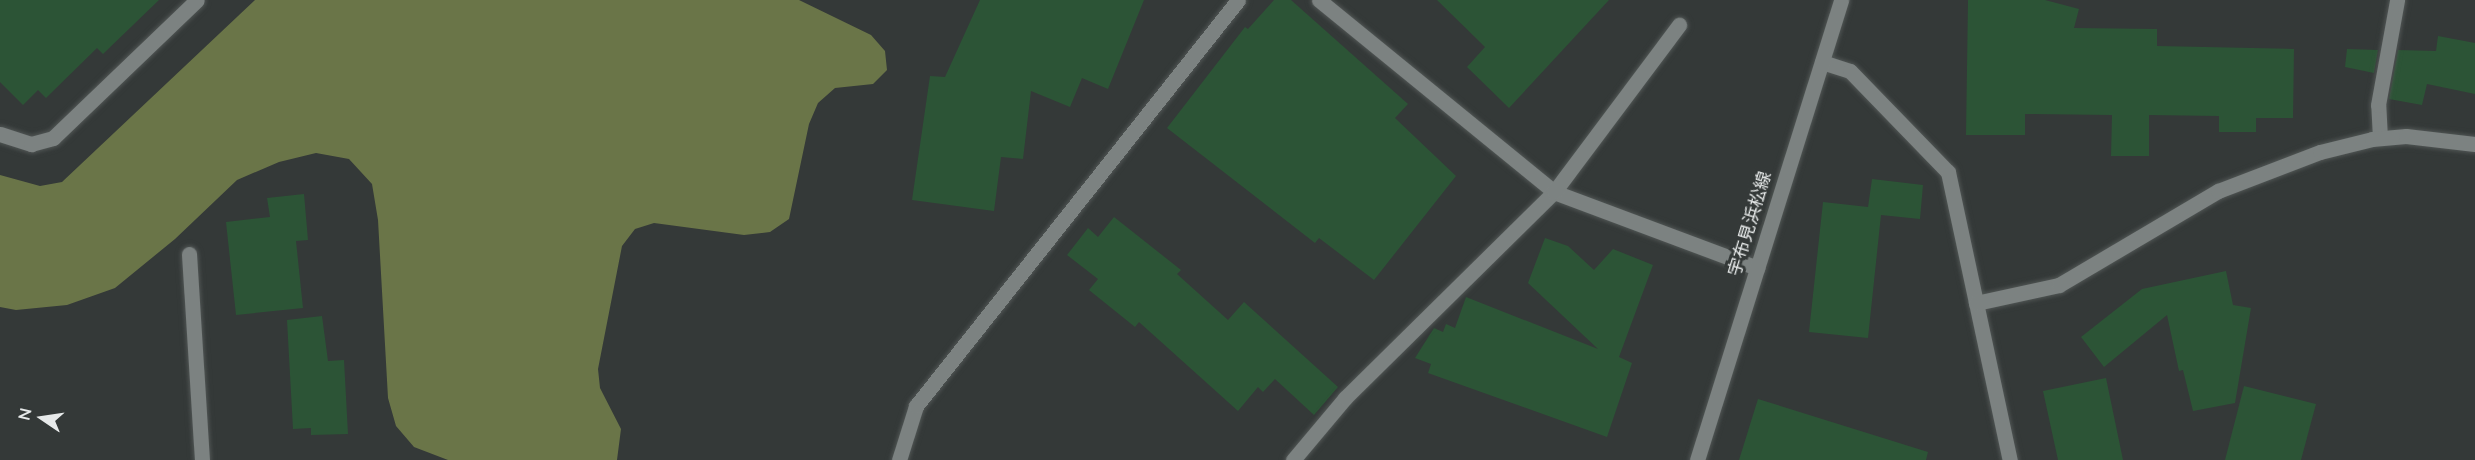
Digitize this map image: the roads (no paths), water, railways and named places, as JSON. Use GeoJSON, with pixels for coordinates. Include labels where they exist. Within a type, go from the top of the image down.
{"type":"FeatureCollection","features":[{"type":"Feature","properties":{"kind":"street"},"geometry":{"type":"LineString","coordinates":[[0,134],[32,144],[53,138],[197,0]]}},
{"type":"Feature","properties":{"kind":"street"},"geometry":{"type":"LineString","coordinates":[[899,460],[916,406],[1238,0]]}},
{"type":"Feature","properties":{"kind":"street"},"geometry":{"type":"LineString","coordinates":[[1319,0],[1554,192],[1757,268]]}},
{"type":"Feature","properties":{"kind":"street","name":"宇布見浜松線"},"geometry":{"type":"LineString","coordinates":[[1697,460],[1841,0]]}},
{"type":"Feature","properties":{"kind":"street"},"geometry":{"type":"LineString","coordinates":[[2380,138],[2378,105],[2397,0]]}},
{"type":"Feature","properties":{"kind":"street"},"geometry":{"type":"LineString","coordinates":[[1293,460],[1345,398],[1554,192],[1679,25]]}},
{"type":"Feature","properties":{"kind":"street"},"geometry":{"type":"LineString","coordinates":[[1822,62],[1850,71],[1948,172],[2010,460]]}},
{"type":"Feature","properties":{"kind":"street"},"geometry":{"type":"LineString","coordinates":[[1976,303],[2059,285],[2218,191],[2320,152],[2380,138],[2418,137],[2475,144]]}},
{"type":"Feature","properties":{"kind":"street"},"geometry":{"type":"LineString","coordinates":[[189,254],[201,460]]}}]}
